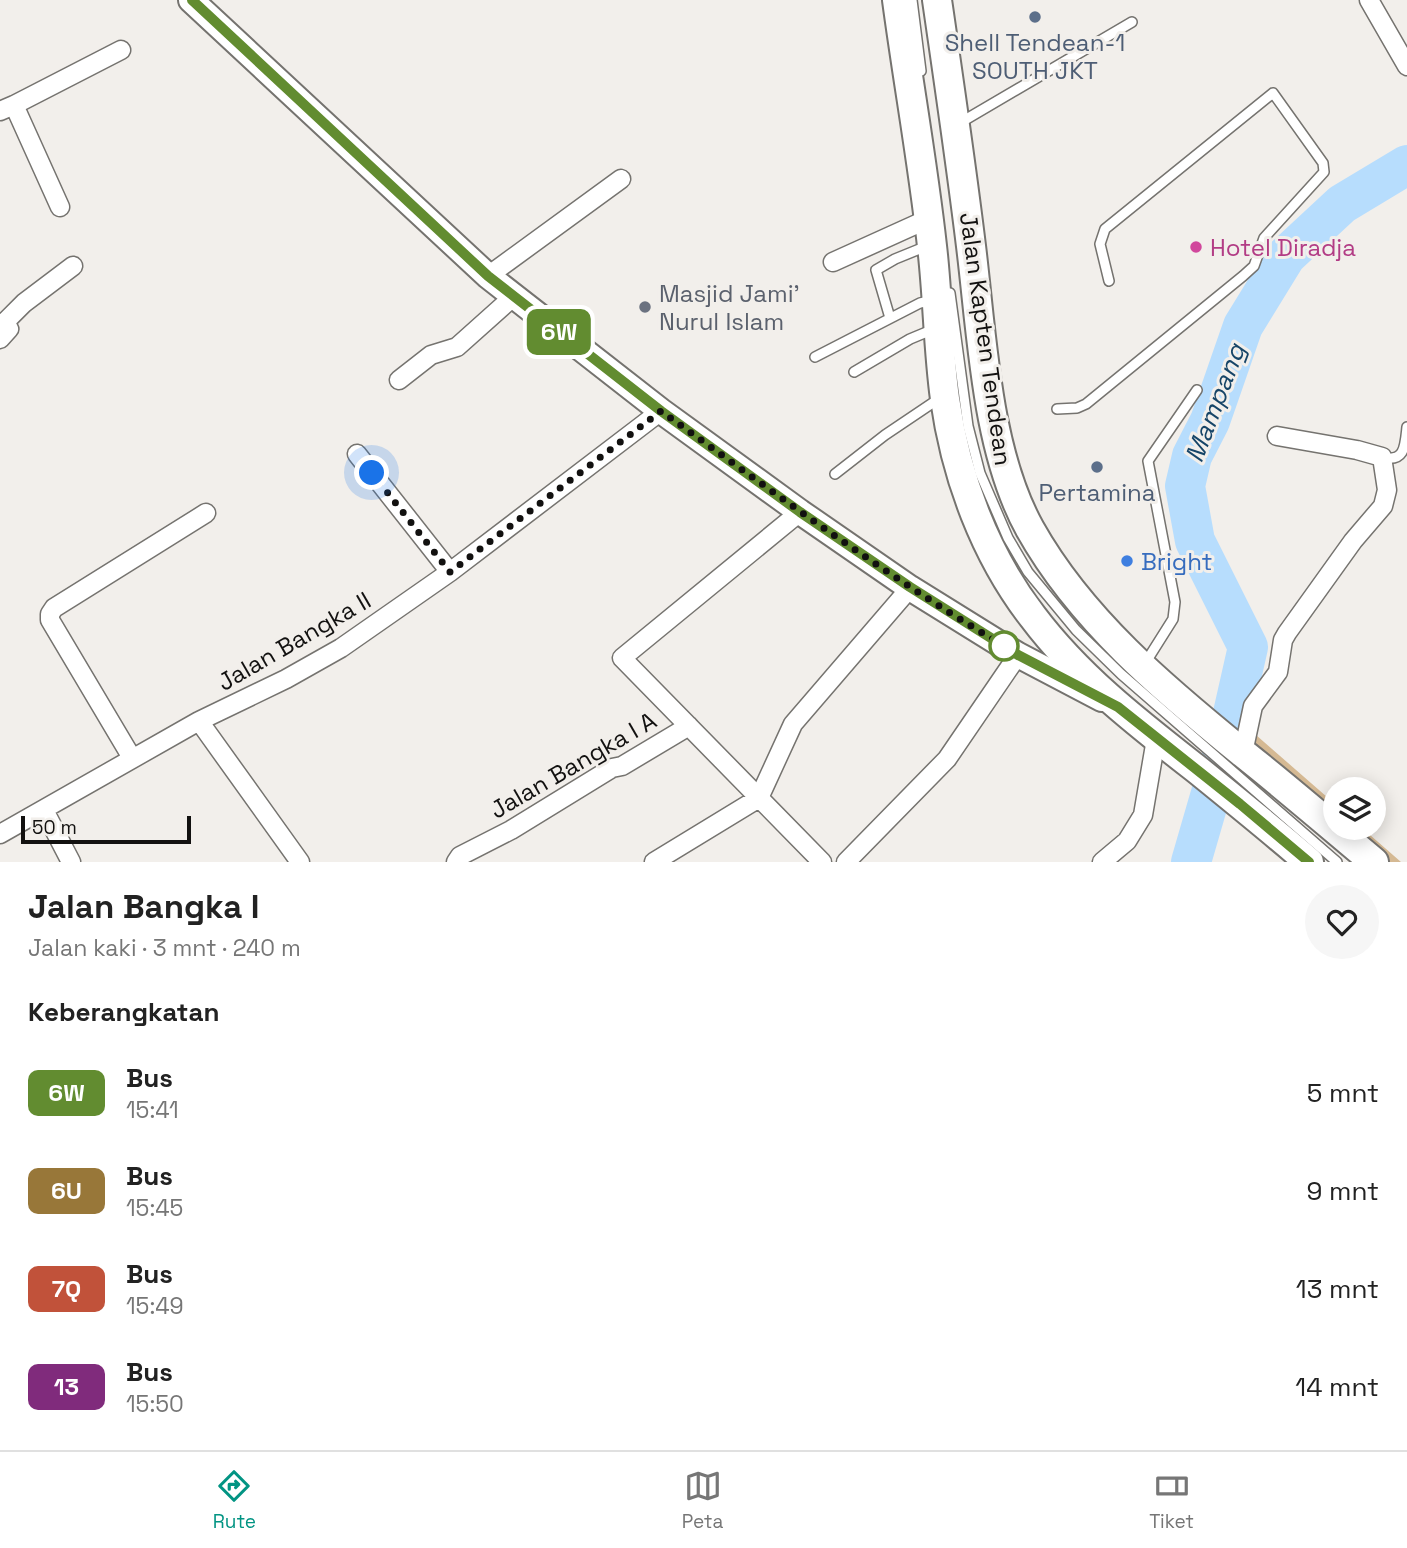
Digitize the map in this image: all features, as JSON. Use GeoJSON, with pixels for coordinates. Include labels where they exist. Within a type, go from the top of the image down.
{"type":"FeatureCollection","features":[{"type":"Feature","properties":{"kind":"main road","name":"Jalan Kapten Tendean"},"geometry":{"type":"LineString","coordinates":[[897,0],[941,303],[944,396],[949,427],[969,498],[988,544],[1012,589],[1070,661],[1118,707],[1309,862]]}},
{"type":"Feature","properties":{"kind":"main road","name":"Jalan Kapten Tendean"},"geometry":{"type":"LineString","coordinates":[[937,0],[957,125],[990,398],[1007,476],[1029,528],[1054,567],[1092,617],[1143,667],[1190,711],[1374,862]]}},
{"type":"Feature","properties":{"kind":"street"},"geometry":{"type":"LineString","coordinates":[[191,0],[488,276],[661,411],[800,512],[910,587],[1018,655],[1118,707]]}},
{"type":"Feature","properties":{"kind":"street"},"geometry":{"type":"LineString","coordinates":[[1370,0],[1407,66]]}},
{"type":"Feature","properties":{"kind":"street"},"geometry":{"type":"LineString","coordinates":[[60,206],[7,108],[121,50]]}},
{"type":"Feature","properties":{"kind":"street"},"geometry":{"type":"LineString","coordinates":[[488,276],[621,179]]}},
{"type":"Feature","properties":{"kind":"street"},"geometry":{"type":"LineString","coordinates":[[833,262],[930,232]]}},
{"type":"Feature","properties":{"kind":"street"},"geometry":{"type":"LineString","coordinates":[[0,339],[9,329],[5,322],[15,312],[73,266]]}},
{"type":"Feature","properties":{"kind":"street"},"geometry":{"type":"LineString","coordinates":[[399,380],[431,355],[457,347],[514,296]]}},
{"type":"Feature","properties":{"kind":"street","name":"Jalan Bangka II"},"geometry":{"type":"LineString","coordinates":[[0,834],[199,721],[286,679],[341,648],[450,572],[661,411]]}},
{"type":"Feature","properties":{"kind":"street"},"geometry":{"type":"LineString","coordinates":[[1236,748],[1253,706],[1278,672],[1283,640],[1353,541],[1383,506],[1387,490],[1382,457],[1278,436]]}},
{"type":"Feature","properties":{"kind":"street"},"geometry":{"type":"LineString","coordinates":[[357,454],[450,572]]}},
{"type":"Feature","properties":{"kind":"street","name":"Jalan Bangka I A"},"geometry":{"type":"LineString","coordinates":[[456,862],[460,856],[511,830],[612,768],[622,766],[689,726],[622,658],[800,512]]}},
{"type":"Feature","properties":{"kind":"street"},"geometry":{"type":"LineString","coordinates":[[132,758],[50,620],[50,614],[54,608],[206,513]]}},
{"type":"Feature","properties":{"kind":"street"},"geometry":{"type":"LineString","coordinates":[[654,862],[759,798],[793,724],[910,587]]}},
{"type":"Feature","properties":{"kind":"street"},"geometry":{"type":"LineString","coordinates":[[846,862],[947,759],[1018,655]]}},
{"type":"Feature","properties":{"kind":"street"},"geometry":{"type":"LineString","coordinates":[[199,721],[300,862]]}},
{"type":"Feature","properties":{"kind":"street"},"geometry":{"type":"LineString","coordinates":[[689,726],[822,862]]}},
{"type":"Feature","properties":{"kind":"street"},"geometry":{"type":"LineString","coordinates":[[1102,862],[1127,841],[1143,815],[1162,743]]}},
{"type":"Feature","properties":{"kind":"street"},"geometry":{"type":"LineString","coordinates":[[44,810],[71,862]]}},
{"type":"Feature","properties":{"kind":"lane"},"geometry":{"type":"LineString","coordinates":[[912,0],[923,82]]}},
{"type":"Feature","properties":{"kind":"lane"},"geometry":{"type":"LineString","coordinates":[[957,125],[1132,22]]}},
{"type":"Feature","properties":{"kind":"lane"},"geometry":{"type":"LineString","coordinates":[[1057,409],[1077,408],[1086,404],[1243,276],[1254,266],[1264,239],[1324,172],[1323,163],[1273,93],[1105,229],[1100,244],[1109,281]]}},
{"type":"Feature","properties":{"kind":"lane"},"geometry":{"type":"LineString","coordinates":[[890,318],[876,270],[930,232]]}},
{"type":"Feature","properties":{"kind":"lane"},"geometry":{"type":"LineString","coordinates":[[815,356],[920,303],[941,303]]}},
{"type":"Feature","properties":{"kind":"lane"},"geometry":{"type":"LineString","coordinates":[[854,373],[910,339],[941,303]]}},
{"type":"Feature","properties":{"kind":"lane"},"geometry":{"type":"LineString","coordinates":[[941,303],[980,473],[1008,538],[1028,572],[1076,630],[1121,674],[1337,862]]}},
{"type":"Feature","properties":{"kind":"lane"},"geometry":{"type":"LineString","coordinates":[[1143,667],[1173,619],[1175,602],[1148,461],[1197,390]]}},
{"type":"Feature","properties":{"kind":"lane"},"geometry":{"type":"LineString","coordinates":[[835,474],[944,396]]}},
{"type":"Feature","properties":{"kind":"lane"},"geometry":{"type":"LineString","coordinates":[[1382,457],[1391,460],[1400,457],[1405,451],[1407,428]]}},
{"type":"Feature","properties":{"kind":"shaded area"},"geometry":{"type":"Polygon","coordinates":[[[1248,728],[1323,794],[1323,820],[1243,753],[1248,728]]]}},
{"type":"Feature","properties":{"kind":"shaded area"},"geometry":{"type":"Polygon","coordinates":[[[1348,840],[1376,840],[1401,862],[1374,862],[1348,840]]]}},
{"type":"Feature","properties":{"kind":"waterway","name":"Mampang"},"geometry":{"type":"LineString","coordinates":[[1191,862],[1229,731],[1248,647],[1195,541],[1185,486],[1192,456],[1210,421],[1243,326],[1286,256],[1342,204],[1407,165]]}},
{"type":"Feature","properties":{"kind":"bus line","name":"6W"},"geometry":{"type":"LineString","coordinates":[[192,0],[488,276],[661,411],[800,512],[910,587],[1018,655],[1118,707],[1309,862]]}},
{"type":"Feature","properties":{"kind":"place","name":"Shell Tendean-1 SOUTH JKT"},"geometry":{"type":"Point","coordinates":[1035,17]}},
{"type":"Feature","properties":{"kind":"place","name":"Hotel Diradja"},"geometry":{"type":"Point","coordinates":[1196,247]}},
{"type":"Feature","properties":{"kind":"place","name":"Masjid Jami' Nurul Islam"},"geometry":{"type":"Point","coordinates":[645,307]}},
{"type":"Feature","properties":{"kind":"place","name":"Pertamina"},"geometry":{"type":"Point","coordinates":[1097,467]}},
{"type":"Feature","properties":{"kind":"place","name":"Bright"},"geometry":{"type":"Point","coordinates":[1127,561]}},
{"type":"Feature","properties":{"kind":"route"},"geometry":{"type":"LineString","coordinates":[[372,473],[450,572],[661,411],[800,512],[910,587],[1004,646]]}}]}
